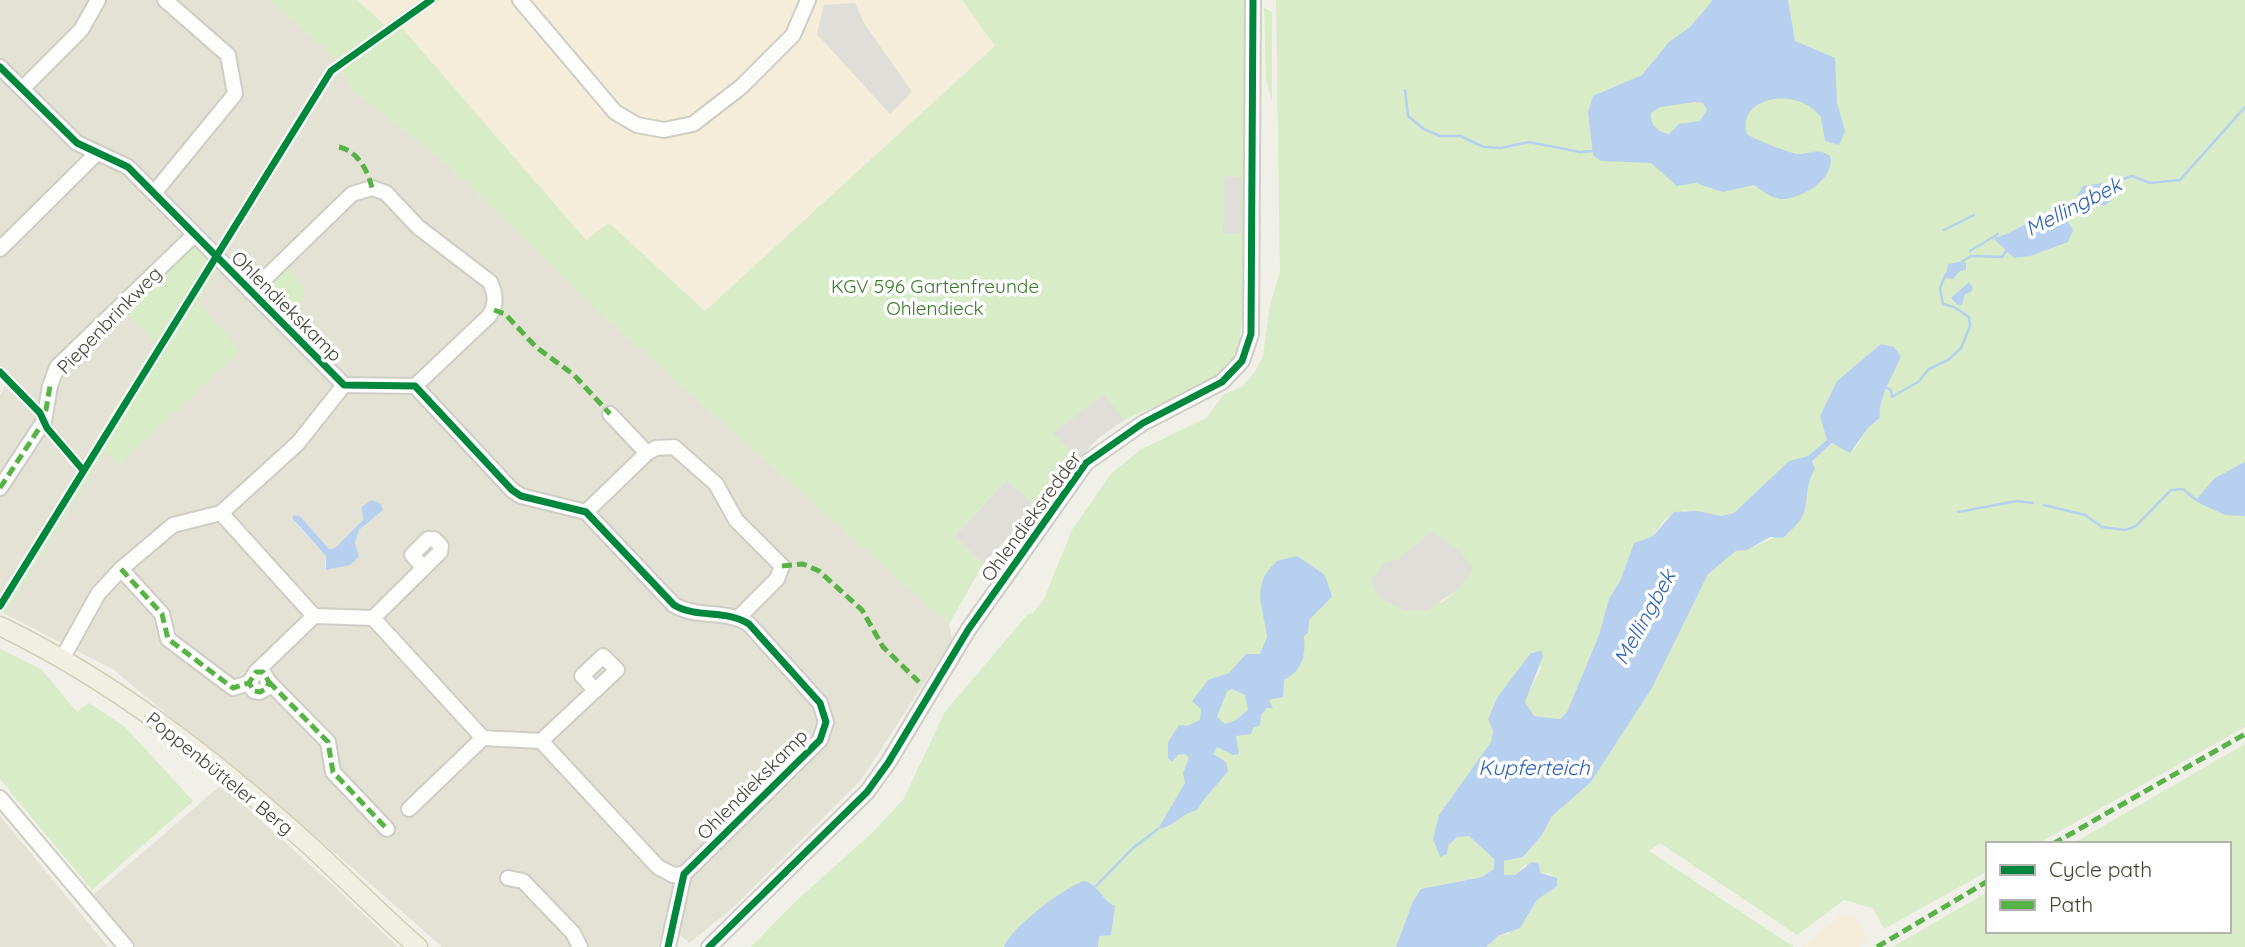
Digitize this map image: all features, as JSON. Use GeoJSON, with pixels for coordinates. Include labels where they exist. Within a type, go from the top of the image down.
{"type":"FeatureCollection","features":[{"type":"Feature","properties":{"kind":"main road","name":"Poppenbütteler Berg"},"geometry":{"type":"LineString","coordinates":[[0,626],[62,659],[142,710],[224,772],[418,947]]}},
{"type":"Feature","properties":{"kind":"street"},"geometry":{"type":"LineString","coordinates":[[23,89],[81,30],[98,0]]}},
{"type":"Feature","properties":{"kind":"street"},"geometry":{"type":"LineString","coordinates":[[154,193],[235,94],[228,55],[165,0]]}},
{"type":"Feature","properties":{"kind":"street"},"geometry":{"type":"LineString","coordinates":[[520,0],[615,112],[637,125],[664,130],[693,124],[741,87],[793,35],[808,0]]}},
{"type":"Feature","properties":{"kind":"street","name":"Ohlendieksredder"},"geometry":{"type":"LineString","coordinates":[[709,947],[867,792],[888,763],[968,630],[1086,463],[1143,423],[1222,382],[1242,361],[1251,334],[1253,0]]}},
{"type":"Feature","properties":{"kind":"street","name":"Ohlendiekskamp"},"geometry":{"type":"LineString","coordinates":[[2,72],[77,143],[128,167],[344,385],[415,386]]}},
{"type":"Feature","properties":{"kind":"street"},"geometry":{"type":"LineString","coordinates":[[0,249],[96,154]]}},
{"type":"Feature","properties":{"kind":"street"},"geometry":{"type":"LineString","coordinates":[[251,292],[352,194],[372,188],[386,193],[418,228],[480,274],[494,290],[494,310],[415,386],[512,490],[521,496],[586,512],[674,605],[686,612],[739,618],[777,579],[782,566],[779,559],[736,520],[716,484],[684,453],[666,446],[647,453],[586,512]]}},
{"type":"Feature","properties":{"kind":"street","name":"Piepenbrinkweg"},"geometry":{"type":"LineString","coordinates":[[0,488],[44,421],[50,386],[57,367],[194,235]]}},
{"type":"Feature","properties":{"kind":"street"},"geometry":{"type":"LineString","coordinates":[[62,659],[98,594],[121,569],[173,525],[221,513],[298,443],[344,385]]}},
{"type":"Feature","properties":{"kind":"street"},"geometry":{"type":"LineString","coordinates":[[610,414],[647,453]]}},
{"type":"Feature","properties":{"kind":"street"},"geometry":{"type":"LineString","coordinates":[[221,513],[314,616],[373,618],[483,738],[541,741],[658,867],[673,875],[684,874],[668,947]]}},
{"type":"Feature","properties":{"kind":"street"},"geometry":{"type":"LineString","coordinates":[[373,618],[424,568]]}},
{"type":"Feature","properties":{"kind":"street"},"geometry":{"type":"LineString","coordinates":[[121,569],[162,614],[168,639],[233,688],[252,678],[314,616]]}},
{"type":"Feature","properties":{"kind":"street","name":"Ohlendiekskamp"},"geometry":{"type":"LineString","coordinates":[[684,874],[820,740],[825,731],[825,712],[820,703],[749,624],[739,618]]}},
{"type":"Feature","properties":{"kind":"street"},"geometry":{"type":"LineString","coordinates":[[252,678],[254,691],[260,692],[267,688],[269,682],[328,742],[333,772],[387,829]]}},
{"type":"Feature","properties":{"kind":"street"},"geometry":{"type":"LineString","coordinates":[[541,741],[595,690]]}},
{"type":"Feature","properties":{"kind":"street"},"geometry":{"type":"LineString","coordinates":[[409,808],[483,738]]}},
{"type":"Feature","properties":{"kind":"street"},"geometry":{"type":"LineString","coordinates":[[0,798],[126,947]]}},
{"type":"Feature","properties":{"kind":"street"},"geometry":{"type":"LineString","coordinates":[[508,878],[523,881],[573,933],[580,947]]}},
{"type":"Feature","properties":{"kind":"shaded area"},"geometry":{"type":"Polygon","coordinates":[[[0,0],[270,0],[335,58],[353,90],[447,164],[608,320],[949,624],[952,640],[861,780],[734,907],[689,943],[665,921],[658,947],[442,947],[355,870],[114,670],[5,614],[106,449],[120,464],[239,351],[124,311],[155,343],[0,597],[0,395],[7,384],[0,376],[0,0]],[[383,510],[363,515],[363,520],[335,548],[329,549],[300,516],[294,522],[326,556],[325,567],[332,570],[337,565],[350,565],[359,557],[355,543],[359,530],[383,510]]]}},
{"type":"Feature","properties":{"kind":"shaded area"},"geometry":{"type":"Polygon","coordinates":[[[357,0],[420,0],[385,25],[357,0]]]}},
{"type":"Feature","properties":{"kind":"shaded area"},"geometry":{"type":"Polygon","coordinates":[[[441,0],[962,0],[995,46],[705,312],[609,223],[586,240],[401,28],[441,0]]]}},
{"type":"Feature","properties":{"kind":"shaded area"},"geometry":{"type":"Polygon","coordinates":[[[855,3],[864,23],[912,92],[890,114],[817,34],[824,5],[855,3]]]}},
{"type":"Feature","properties":{"kind":"shaded area"},"geometry":{"type":"Polygon","coordinates":[[[1224,176],[1242,177],[1242,233],[1223,233],[1224,176]]]}},
{"type":"Feature","properties":{"kind":"shaded area"},"geometry":{"type":"Polygon","coordinates":[[[1104,395],[1124,420],[1098,438],[1079,459],[1053,433],[1104,395]]]}},
{"type":"Feature","properties":{"kind":"shaded area"},"geometry":{"type":"Polygon","coordinates":[[[1007,480],[1037,507],[983,564],[955,536],[1007,480]]]}},
{"type":"Feature","properties":{"kind":"shaded area"},"geometry":{"type":"Polygon","coordinates":[[[1432,531],[1459,550],[1473,570],[1459,589],[1427,610],[1405,611],[1378,596],[1371,580],[1384,563],[1398,559],[1432,531]]]}},
{"type":"Feature","properties":{"kind":"shaded area"},"geometry":{"type":"Polygon","coordinates":[[[221,785],[398,947],[136,947],[92,896],[221,785]]]}},
{"type":"Feature","properties":{"kind":"shaded area"},"geometry":{"type":"Polygon","coordinates":[[[0,816],[108,947],[0,947],[0,816]]]}},
{"type":"Feature","properties":{"kind":"shaded area"},"geometry":{"type":"Polygon","coordinates":[[[1841,916],[1855,917],[1868,939],[1858,947],[1802,947],[1841,916]]]}},
{"type":"Feature","properties":{"kind":"green space","name":"KGV 596 Gartenfreunde Ohlendieck"},"geometry":{"type":"Polygon","coordinates":[[[270,0],[357,0],[385,25],[420,0],[441,0],[402,28],[586,240],[609,223],[705,311],[995,46],[962,0],[1248,0],[1245,285],[1239,349],[1220,377],[1124,420],[1098,438],[1037,507],[1007,480],[955,536],[983,564],[949,624],[608,320],[447,164],[353,90],[335,58],[270,0]],[[1224,176],[1223,233],[1242,233],[1242,177],[1224,176]]]}},
{"type":"Feature","properties":{"kind":"green space"},"geometry":{"type":"Polygon","coordinates":[[[1276,0],[2245,0],[2245,727],[2041,842],[1986,842],[1986,872],[1884,929],[1873,908],[1844,900],[1797,935],[1660,843],[1649,851],[1794,947],[1486,947],[1498,936],[1508,934],[1526,919],[1537,900],[1557,886],[1551,874],[1540,873],[1526,864],[1515,875],[1503,875],[1504,861],[1523,857],[1542,835],[1552,816],[1591,782],[1652,688],[1708,574],[1736,551],[1747,550],[1777,536],[1803,505],[1808,480],[1815,469],[1811,461],[1833,443],[1855,449],[1868,428],[1880,419],[1881,402],[1901,356],[1881,344],[1837,381],[1820,416],[1827,440],[1808,456],[1802,457],[1766,483],[1734,513],[1721,516],[1685,510],[1665,519],[1653,536],[1634,543],[1621,579],[1609,599],[1599,635],[1567,712],[1560,719],[1534,716],[1524,702],[1541,668],[1534,651],[1531,653],[1488,719],[1493,731],[1491,742],[1439,815],[1448,846],[1457,837],[1469,836],[1494,859],[1494,870],[1482,877],[1421,889],[1413,901],[1396,947],[751,947],[795,902],[873,832],[903,800],[945,712],[1028,614],[1033,613],[1044,599],[1072,530],[1110,475],[1140,450],[1207,418],[1223,395],[1243,386],[1256,370],[1263,356],[1270,305],[1280,272],[1276,0]],[[2104,183],[2094,185],[2096,206],[2106,205],[2104,183]],[[2036,215],[2010,235],[1994,239],[2015,258],[2036,215]],[[1432,531],[1398,559],[1384,563],[1441,603],[1459,589],[1432,531]]]}},
{"type":"Feature","properties":{"kind":"green space"},"geometry":{"type":"Polygon","coordinates":[[[1264,8],[1272,12],[1272,101],[1266,79],[1264,8]]]}},
{"type":"Feature","properties":{"kind":"green space"},"geometry":{"type":"Polygon","coordinates":[[[197,247],[218,268],[198,302],[240,351],[119,465],[106,450],[5,614],[0,611],[0,597],[155,343],[124,311],[185,249],[197,247]]]}},
{"type":"Feature","properties":{"kind":"green space"},"geometry":{"type":"Polygon","coordinates":[[[285,266],[303,284],[304,299],[285,318],[268,301],[267,284],[285,266]]]}},
{"type":"Feature","properties":{"kind":"green space"},"geometry":{"type":"Polygon","coordinates":[[[0,649],[42,670],[77,712],[89,703],[125,727],[193,801],[92,890],[0,779],[0,649]]]}},
{"type":"Feature","properties":{"kind":"green space"},"geometry":{"type":"Polygon","coordinates":[[[2245,744],[2245,947],[1892,947],[1986,893],[1986,933],[2231,933],[2231,842],[2075,842],[2245,744]]]}},
{"type":"Feature","properties":{"kind":"water"},"geometry":{"type":"Polygon","coordinates":[[[1713,0],[1788,0],[1795,41],[1835,58],[1837,103],[1845,131],[1839,145],[1825,141],[1821,117],[1798,101],[1771,100],[1759,104],[1751,111],[1746,121],[1747,134],[1763,142],[1794,153],[1818,151],[1830,156],[1828,172],[1816,185],[1799,195],[1783,199],[1771,196],[1754,185],[1723,192],[1696,183],[1677,186],[1651,163],[1601,161],[1593,155],[1588,112],[1593,96],[1642,75],[1669,42],[1690,27],[1713,0]],[[1703,103],[1660,107],[1651,113],[1651,121],[1658,130],[1669,134],[1679,124],[1700,121],[1707,110],[1703,103]]]}},
{"type":"Feature","properties":{"kind":"water"},"geometry":{"type":"Polygon","coordinates":[[[2104,183],[2112,188],[2111,200],[2106,205],[2096,206],[2090,211],[2081,208],[2077,196],[2083,186],[2104,183]]]}},
{"type":"Feature","properties":{"kind":"water"},"geometry":{"type":"Polygon","coordinates":[[[2055,211],[2066,218],[2073,230],[2068,242],[2030,256],[2014,258],[1993,238],[2010,232],[2055,211]]]}},
{"type":"Feature","properties":{"kind":"water"},"geometry":{"type":"Polygon","coordinates":[[[1966,263],[1966,270],[1960,271],[1953,279],[1946,278],[1948,264],[1966,263]]]}},
{"type":"Feature","properties":{"kind":"water"},"geometry":{"type":"Polygon","coordinates":[[[1969,282],[1973,288],[1965,294],[1962,305],[1958,305],[1951,298],[1969,282]]]}},
{"type":"Feature","properties":{"kind":"water","name":"Kupferteich"},"geometry":{"type":"Polygon","coordinates":[[[1881,344],[1894,347],[1901,356],[1884,395],[1880,418],[1868,428],[1850,453],[1832,443],[1812,461],[1815,469],[1809,482],[1804,512],[1798,523],[1783,538],[1770,537],[1747,550],[1736,551],[1708,574],[1652,688],[1591,782],[1552,816],[1542,835],[1523,857],[1504,861],[1504,875],[1515,875],[1532,862],[1539,864],[1540,873],[1557,878],[1557,886],[1537,900],[1520,928],[1498,936],[1486,947],[1396,947],[1413,901],[1421,889],[1482,877],[1494,869],[1494,859],[1469,836],[1457,837],[1448,846],[1447,854],[1440,857],[1433,839],[1439,815],[1491,742],[1493,731],[1488,719],[1497,698],[1531,653],[1541,651],[1543,656],[1525,702],[1534,716],[1560,719],[1567,712],[1599,635],[1609,599],[1621,579],[1634,543],[1653,536],[1674,512],[1697,511],[1721,516],[1734,513],[1789,461],[1808,456],[1827,440],[1820,416],[1837,381],[1881,344]]]}},
{"type":"Feature","properties":{"kind":"water"},"geometry":{"type":"Polygon","coordinates":[[[2245,462],[2245,516],[2225,515],[2195,501],[2215,478],[2245,462]]]}},
{"type":"Feature","properties":{"kind":"water"},"geometry":{"type":"Polygon","coordinates":[[[371,500],[381,504],[383,510],[359,530],[355,543],[359,557],[350,565],[326,570],[326,556],[292,518],[294,515],[300,516],[329,549],[335,548],[363,520],[362,507],[371,500]]]}},
{"type":"Feature","properties":{"kind":"water"},"geometry":{"type":"Polygon","coordinates":[[[1297,556],[1325,575],[1332,597],[1309,620],[1308,633],[1304,636],[1302,662],[1295,672],[1284,680],[1283,697],[1269,700],[1273,708],[1267,708],[1261,715],[1260,725],[1253,728],[1251,734],[1236,736],[1239,754],[1233,755],[1217,747],[1213,754],[1226,762],[1228,771],[1197,810],[1169,826],[1158,829],[1185,783],[1183,773],[1189,758],[1185,754],[1178,755],[1172,762],[1168,758],[1168,742],[1179,725],[1187,726],[1200,720],[1201,709],[1192,701],[1208,680],[1229,673],[1246,654],[1260,654],[1267,637],[1261,607],[1261,588],[1268,570],[1277,561],[1297,556]],[[1232,689],[1227,691],[1217,717],[1225,724],[1236,720],[1248,710],[1245,695],[1232,689]]]}},
{"type":"Feature","properties":{"kind":"water"},"geometry":{"type":"Polygon","coordinates":[[[1084,881],[1093,885],[1115,906],[1111,935],[1099,936],[1098,947],[1004,947],[1016,930],[1039,909],[1084,881]]]}},
{"type":"Feature","properties":{"kind":"waterway"},"geometry":{"type":"LineString","coordinates":[[1405,90],[1408,116],[1424,129],[1440,136],[1460,136],[1484,147],[1501,148],[1529,142],[1580,152],[1592,151]]}},
{"type":"Feature","properties":{"kind":"waterway","name":"Mellingbek"},"geometry":{"type":"LineString","coordinates":[[2106,185],[2132,176],[2150,183],[2180,180],[2245,107]]}},
{"type":"Feature","properties":{"kind":"waterway","name":"Mellingbek"},"geometry":{"type":"LineString","coordinates":[[2056,215],[2079,199]]}},
{"type":"Feature","properties":{"kind":"waterway"},"geometry":{"type":"LineString","coordinates":[[1944,230],[1974,215]]}},
{"type":"Feature","properties":{"kind":"waterway"},"geometry":{"type":"LineString","coordinates":[[1970,251],[1998,234]]}},
{"type":"Feature","properties":{"kind":"waterway","name":"Mellingbek"},"geometry":{"type":"LineString","coordinates":[[1960,263],[1971,256],[2002,257],[2007,250]]}},
{"type":"Feature","properties":{"kind":"waterway","name":"Mellingbek"},"geometry":{"type":"LineString","coordinates":[[1887,388],[1891,390],[1892,397],[1918,382],[1929,369],[1948,360],[1961,348],[1970,326],[1969,317],[1954,307],[1943,304],[1940,288],[1946,274]]}},
{"type":"Feature","properties":{"kind":"waterway"},"geometry":{"type":"LineString","coordinates":[[2044,505],[2085,515],[2102,527],[2125,530],[2136,526],[2171,490],[2183,489],[2195,499]]}},
{"type":"Feature","properties":{"kind":"waterway"},"geometry":{"type":"LineString","coordinates":[[1958,512],[2017,501],[2033,503]]}},
{"type":"Feature","properties":{"kind":"waterway"},"geometry":{"type":"LineString","coordinates":[[1096,886],[1133,848],[1158,829]]}},
{"type":"Feature","properties":{"kind":"marked path"},"geometry":{"type":"LineString","coordinates":[[339,147],[357,157],[372,188]]}},
{"type":"Feature","properties":{"kind":"marked path"},"geometry":{"type":"LineString","coordinates":[[494,310],[505,314],[536,347],[574,375],[610,414]]}},
{"type":"Feature","properties":{"kind":"marked path"},"geometry":{"type":"LineString","coordinates":[[0,488],[44,421],[50,386]]}},
{"type":"Feature","properties":{"kind":"marked path"},"geometry":{"type":"LineString","coordinates":[[782,566],[803,564],[819,571],[862,610],[883,647],[919,682]]}},
{"type":"Feature","properties":{"kind":"marked path"},"geometry":{"type":"LineString","coordinates":[[121,569],[162,614],[168,639],[233,688],[249,683],[254,691],[260,692],[267,688],[269,682],[263,672],[256,672],[249,683]]}},
{"type":"Feature","properties":{"kind":"marked path"},"geometry":{"type":"LineString","coordinates":[[269,682],[328,742],[333,772],[387,829]]}},
{"type":"Feature","properties":{"kind":"marked path"},"geometry":{"type":"LineString","coordinates":[[2056,842],[2245,734]]}},
{"type":"Feature","properties":{"kind":"marked path"},"geometry":{"type":"LineString","coordinates":[[1877,947],[1986,882]]}},
{"type":"Feature","properties":{"kind":"cycle path"},"geometry":{"type":"LineString","coordinates":[[0,606],[331,71],[431,0]]}},
{"type":"Feature","properties":{"kind":"cycle path"},"geometry":{"type":"LineString","coordinates":[[709,947],[867,792],[888,763],[968,630],[1086,463],[1143,423],[1222,382],[1242,361],[1251,334],[1253,0]]}},
{"type":"Feature","properties":{"kind":"cycle path"},"geometry":{"type":"LineString","coordinates":[[0,67],[77,143],[128,167],[344,385],[415,386],[512,490],[521,496],[586,512],[674,605],[692,612],[740,619],[749,624],[820,703],[826,722],[820,740],[684,874],[668,947]]}},
{"type":"Feature","properties":{"kind":"cycle path"},"geometry":{"type":"LineString","coordinates":[[0,372],[40,413],[47,428],[83,470]]}}]}
